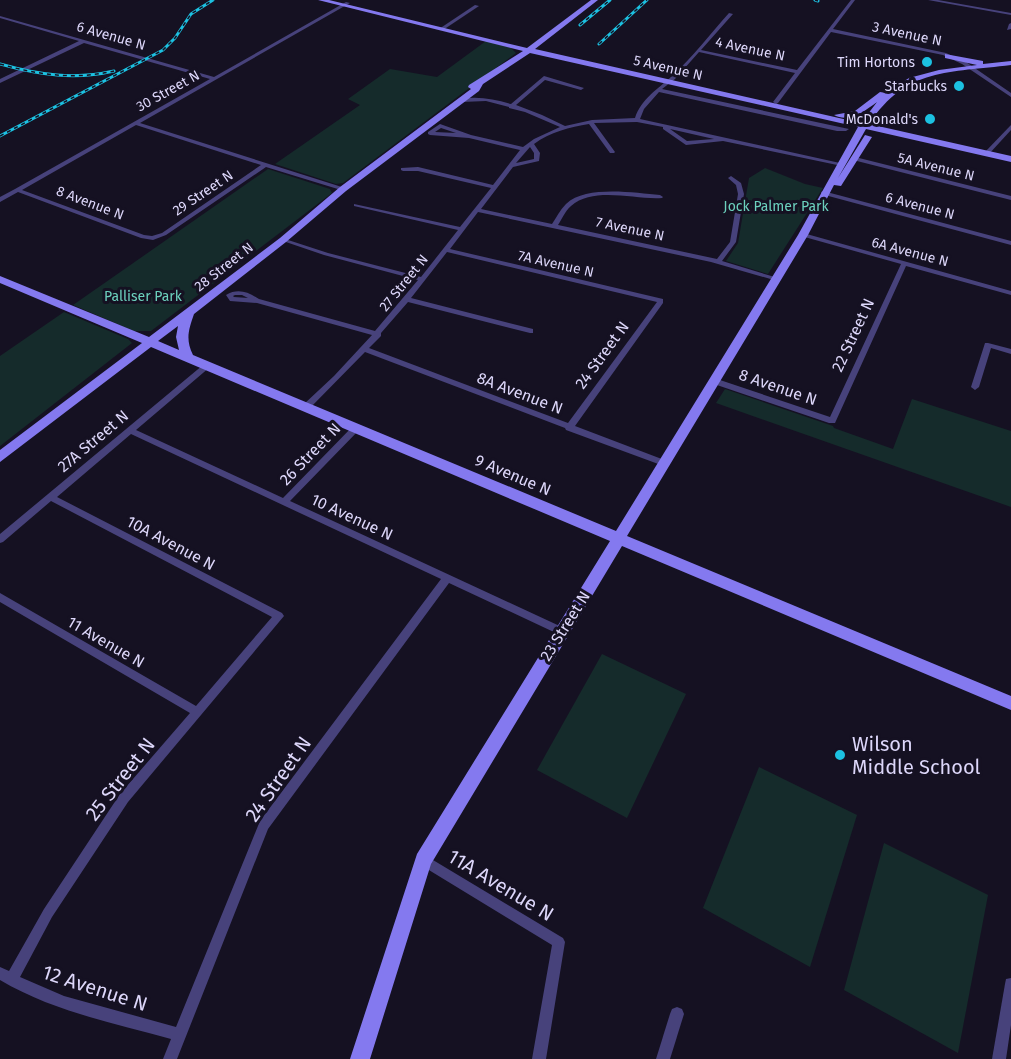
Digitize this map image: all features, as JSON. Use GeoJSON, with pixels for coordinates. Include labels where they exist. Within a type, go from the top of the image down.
{"type":"FeatureCollection","features":[{"type":"Feature","properties":{"kind":"main road","name":"5 Avenue N"},"geometry":{"type":"LineString","coordinates":[[321,0],[670,80],[914,132],[1011,157]]}},
{"type":"Feature","properties":{"kind":"main road","name":"28 Street N"},"geometry":{"type":"LineString","coordinates":[[435,119],[452,102],[531,48],[595,0]]}},
{"type":"Feature","properties":{"kind":"main road","name":"5 Avenue N"},"geometry":{"type":"LineString","coordinates":[[531,48],[553,55],[989,151]]}},
{"type":"Feature","properties":{"kind":"main road"},"geometry":{"type":"LineString","coordinates":[[497,71],[535,55],[553,55]]}},
{"type":"Feature","properties":{"kind":"main road"},"geometry":{"type":"LineString","coordinates":[[948,56],[1011,67]]}},
{"type":"Feature","properties":{"kind":"main road"},"geometry":{"type":"LineString","coordinates":[[946,72],[957,65],[948,56]]}},
{"type":"Feature","properties":{"kind":"main road"},"geometry":{"type":"LineString","coordinates":[[871,124],[892,101],[911,88],[943,77],[1000,65]]}},
{"type":"Feature","properties":{"kind":"main road"},"geometry":{"type":"LineString","coordinates":[[838,115],[857,113],[883,94],[924,77],[946,72],[1011,67]]}},
{"type":"Feature","properties":{"kind":"main road","name":"28 Street N"},"geometry":{"type":"LineString","coordinates":[[0,457],[284,240],[343,189],[473,92],[479,84]]}},
{"type":"Feature","properties":{"kind":"main road"},"geometry":{"type":"LineString","coordinates":[[871,124],[886,97],[898,87]]}},
{"type":"Feature","properties":{"kind":"main road"},"geometry":{"type":"LineString","coordinates":[[886,120],[914,132]]}},
{"type":"Feature","properties":{"kind":"main road","name":"23 Street N"},"geometry":{"type":"LineString","coordinates":[[827,194],[855,159],[871,124]]}},
{"type":"Feature","properties":{"kind":"main road","name":"23 Street N"},"geometry":{"type":"LineString","coordinates":[[360,1059],[423,860],[803,235],[827,194],[840,165],[871,124]]}},
{"type":"Feature","properties":{"kind":"main road","name":"9 Avenue N"},"geometry":{"type":"LineString","coordinates":[[0,279],[1011,703]]}},
{"type":"Feature","properties":{"kind":"main road"},"geometry":{"type":"LineString","coordinates":[[189,359],[182,348],[180,332],[191,311]]}},
{"type":"Feature","properties":{"kind":"street"},"geometry":{"type":"LineString","coordinates":[[776,102],[853,0]]}},
{"type":"Feature","properties":{"kind":"street"},"geometry":{"type":"LineString","coordinates":[[930,0],[1011,14]]}},
{"type":"Feature","properties":{"kind":"street","name":"30 Street N"},"geometry":{"type":"LineString","coordinates":[[0,200],[215,79],[342,3]]}},
{"type":"Feature","properties":{"kind":"street"},"geometry":{"type":"LineString","coordinates":[[444,28],[477,6]]}},
{"type":"Feature","properties":{"kind":"street"},"geometry":{"type":"LineString","coordinates":[[637,120],[638,114],[659,90],[730,14]]}},
{"type":"Feature","properties":{"kind":"street","name":"6 Avenue N"},"geometry":{"type":"LineString","coordinates":[[0,17],[215,79]]}},
{"type":"Feature","properties":{"kind":"street","name":"3 Avenue N"},"geometry":{"type":"LineString","coordinates":[[829,30],[948,56],[1011,95]]}},
{"type":"Feature","properties":{"kind":"street"},"geometry":{"type":"LineString","coordinates":[[0,81],[83,41]]}},
{"type":"Feature","properties":{"kind":"street","name":"4 Avenue N"},"geometry":{"type":"LineString","coordinates":[[697,50],[798,72]]}},
{"type":"Feature","properties":{"kind":"street"},"geometry":{"type":"LineString","coordinates":[[511,107],[544,78],[581,88]]}},
{"type":"Feature","properties":{"kind":"street","name":"5 Avenue N"},"geometry":{"type":"LineString","coordinates":[[659,90],[837,129],[846,129]]}},
{"type":"Feature","properties":{"kind":"street"},"geometry":{"type":"LineString","coordinates":[[473,92],[480,99]]}},
{"type":"Feature","properties":{"kind":"street"},"geometry":{"type":"LineString","coordinates":[[462,100],[480,99],[531,112],[562,126],[637,120],[656,123],[840,165]]}},
{"type":"Feature","properties":{"kind":"street"},"geometry":{"type":"LineString","coordinates":[[134,123],[343,189]]}},
{"type":"Feature","properties":{"kind":"street"},"geometry":{"type":"LineString","coordinates":[[591,123],[612,152]]}},
{"type":"Feature","properties":{"kind":"street"},"geometry":{"type":"LineString","coordinates":[[656,123],[686,143],[735,140]]}},
{"type":"Feature","properties":{"kind":"street"},"geometry":{"type":"LineString","coordinates":[[469,136],[430,133],[440,126],[469,136],[524,148]]}},
{"type":"Feature","properties":{"kind":"street","name":"27 Street N"},"geometry":{"type":"LineString","coordinates":[[306,408],[378,334],[524,148],[562,126]]}},
{"type":"Feature","properties":{"kind":"street"},"geometry":{"type":"LineString","coordinates":[[989,151],[1011,127]]}},
{"type":"Feature","properties":{"kind":"street"},"geometry":{"type":"LineString","coordinates":[[511,166],[537,160],[537,153],[531,143]]}},
{"type":"Feature","properties":{"kind":"street","name":"5A Avenue N"},"geometry":{"type":"LineString","coordinates":[[855,159],[1011,198]]}},
{"type":"Feature","properties":{"kind":"street","name":"29 Street N"},"geometry":{"type":"LineString","coordinates":[[153,238],[164,234],[265,165]]}},
{"type":"Feature","properties":{"kind":"street"},"geometry":{"type":"LineString","coordinates":[[403,169],[418,169],[495,187]]}},
{"type":"Feature","properties":{"kind":"street"},"geometry":{"type":"LineString","coordinates":[[718,262],[733,242],[741,194],[739,184],[731,178]]}},
{"type":"Feature","properties":{"kind":"street","name":"8 Avenue N"},"geometry":{"type":"LineString","coordinates":[[17,190],[133,234],[153,238]]}},
{"type":"Feature","properties":{"kind":"street"},"geometry":{"type":"LineString","coordinates":[[554,226],[570,204],[580,198],[613,194],[660,197]]}},
{"type":"Feature","properties":{"kind":"street","name":"6 Avenue N"},"geometry":{"type":"LineString","coordinates":[[827,194],[1011,243]]}},
{"type":"Feature","properties":{"kind":"street"},"geometry":{"type":"LineString","coordinates":[[356,205],[461,229]]}},
{"type":"Feature","properties":{"kind":"street","name":"7 Avenue N"},"geometry":{"type":"LineString","coordinates":[[476,210],[718,262],[776,279]]}},
{"type":"Feature","properties":{"kind":"street","name":"6A Avenue N"},"geometry":{"type":"LineString","coordinates":[[803,235],[1011,293]]}},
{"type":"Feature","properties":{"kind":"street"},"geometry":{"type":"LineString","coordinates":[[284,240],[326,254],[422,279]]}},
{"type":"Feature","properties":{"kind":"street","name":"7A Avenue N"},"geometry":{"type":"LineString","coordinates":[[446,250],[661,301]]}},
{"type":"Feature","properties":{"kind":"street","name":"22 Street N"},"geometry":{"type":"LineString","coordinates":[[832,421],[904,264]]}},
{"type":"Feature","properties":{"kind":"street"},"geometry":{"type":"LineString","coordinates":[[406,299],[530,331]]}},
{"type":"Feature","properties":{"kind":"street"},"geometry":{"type":"LineString","coordinates":[[257,301],[378,334]]}},
{"type":"Feature","properties":{"kind":"street","name":"24 Street N"},"geometry":{"type":"LineString","coordinates":[[569,428],[661,301]]}},
{"type":"Feature","properties":{"kind":"street"},"geometry":{"type":"LineString","coordinates":[[975,387],[988,345],[1011,352]]}},
{"type":"Feature","properties":{"kind":"street","name":"8A Avenue N"},"geometry":{"type":"LineString","coordinates":[[365,349],[664,463]]}},
{"type":"Feature","properties":{"kind":"street","name":"27A Street N"},"geometry":{"type":"LineString","coordinates":[[0,538],[206,366]]}},
{"type":"Feature","properties":{"kind":"street","name":"8 Avenue N"},"geometry":{"type":"LineString","coordinates":[[714,381],[832,421]]}},
{"type":"Feature","properties":{"kind":"street","name":"26 Street N"},"geometry":{"type":"LineString","coordinates":[[285,501],[356,428]]}},
{"type":"Feature","properties":{"kind":"street","name":"10 Avenue N"},"geometry":{"type":"LineString","coordinates":[[130,430],[561,632]]}},
{"type":"Feature","properties":{"kind":"street","name":"10A Avenue N"},"geometry":{"type":"LineString","coordinates":[[50,497],[279,616]]}},
{"type":"Feature","properties":{"kind":"street","name":"24 Street N"},"geometry":{"type":"LineString","coordinates":[[170,1059],[264,825],[447,578]]}},
{"type":"Feature","properties":{"kind":"street","name":"11 Avenue N"},"geometry":{"type":"LineString","coordinates":[[0,597],[197,712]]}},
{"type":"Feature","properties":{"kind":"street","name":"25 Street N"},"geometry":{"type":"LineString","coordinates":[[5,977],[124,798],[279,616]]}},
{"type":"Feature","properties":{"kind":"street","name":"11A Avenue N"},"geometry":{"type":"LineString","coordinates":[[423,860],[559,942],[539,1059]]}},
{"type":"Feature","properties":{"kind":"street","name":"12 Avenue N"},"geometry":{"type":"LineString","coordinates":[[5,977],[55,999],[180,1035]]}},
{"type":"Feature","properties":{"kind":"street"},"geometry":{"type":"LineString","coordinates":[[999,1059],[1011,984]]}},
{"type":"Feature","properties":{"kind":"street"},"geometry":{"type":"LineString","coordinates":[[663,1059],[677,1014]]}},
{"type":"Feature","properties":{"kind":"green space"},"geometry":{"type":"Polygon","coordinates":[[[486,41],[511,48],[516,53],[343,183],[336,184],[275,164],[360,105],[348,99],[390,69],[437,77],[486,41]]]}},
{"type":"Feature","properties":{"kind":"green space","name":"Jock Palmer Park"},"geometry":{"type":"Polygon","coordinates":[[[765,168],[805,184],[823,188],[768,274],[726,261],[738,243],[749,178],[765,168]]]}},
{"type":"Feature","properties":{"kind":"green space","name":"Palliser Park"},"geometry":{"type":"Polygon","coordinates":[[[268,169],[330,189],[332,193],[151,331],[134,331],[73,305],[268,169]]]}},
{"type":"Feature","properties":{"kind":"green space","name":"Palliser Park"},"geometry":{"type":"Polygon","coordinates":[[[64,312],[128,339],[132,343],[0,446],[0,356],[64,312]]]}},
{"type":"Feature","properties":{"kind":"green space"},"geometry":{"type":"Polygon","coordinates":[[[725,389],[893,449],[912,399],[1011,431],[1011,507],[716,403],[725,389]]]}},
{"type":"Feature","properties":{"kind":"green space"},"geometry":{"type":"Polygon","coordinates":[[[602,654],[686,694],[627,818],[537,770],[602,654]]]}},
{"type":"Feature","properties":{"kind":"green space"},"geometry":{"type":"Polygon","coordinates":[[[759,767],[857,815],[810,967],[703,908],[759,767]]]}},
{"type":"Feature","properties":{"kind":"green space"},"geometry":{"type":"Polygon","coordinates":[[[884,843],[988,895],[958,1053],[844,990],[884,843]]]}},
{"type":"Feature","properties":{"kind":"railway"},"geometry":{"type":"LineString","coordinates":[[0,136],[163,50],[175,38],[191,14],[213,0]]}},
{"type":"Feature","properties":{"kind":"railway"},"geometry":{"type":"LineString","coordinates":[[580,25],[610,0]]}},
{"type":"Feature","properties":{"kind":"railway"},"geometry":{"type":"LineString","coordinates":[[599,44],[647,0]]}},
{"type":"Feature","properties":{"kind":"railway"},"geometry":{"type":"LineString","coordinates":[[0,64],[29,71],[71,76],[114,71]]}},
{"type":"Feature","properties":{"kind":"place","name":"Tim Hortons"},"geometry":{"type":"Point","coordinates":[927,62]}},
{"type":"Feature","properties":{"kind":"place","name":"Starbucks"},"geometry":{"type":"Point","coordinates":[959,86]}},
{"type":"Feature","properties":{"kind":"place","name":"McDonald's"},"geometry":{"type":"Point","coordinates":[930,119]}},
{"type":"Feature","properties":{"kind":"place","name":"Wilson Middle School"},"geometry":{"type":"Point","coordinates":[840,755]}}]}
